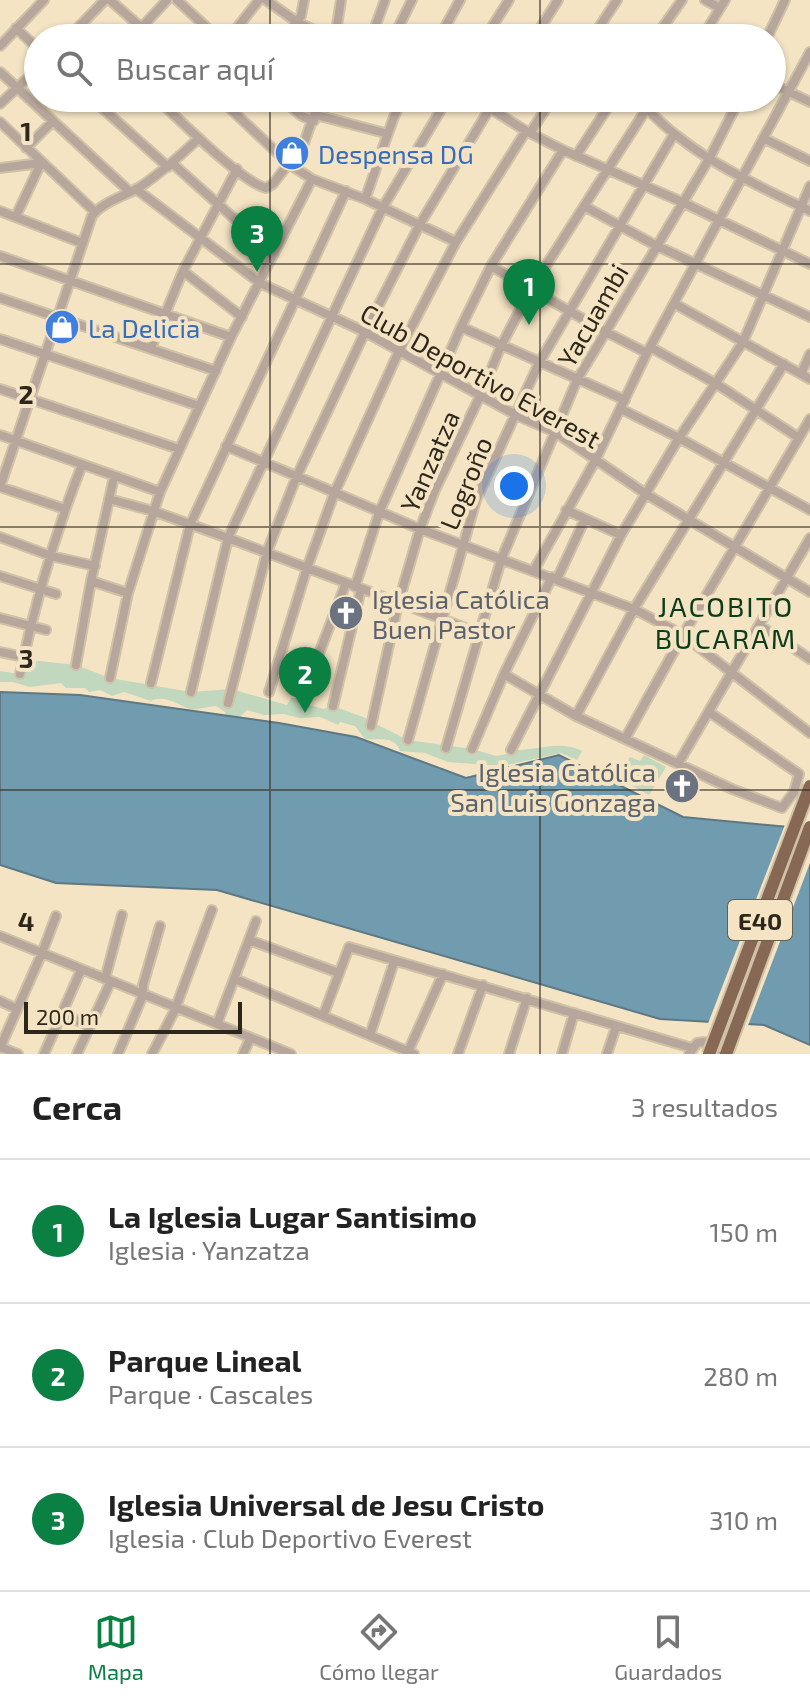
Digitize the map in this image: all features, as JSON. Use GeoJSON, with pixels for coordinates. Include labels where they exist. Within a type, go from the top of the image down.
{"type":"FeatureCollection","features":[{"type":"Feature","properties":{"kind":"highway","name":"E40"},"geometry":{"type":"LineString","coordinates":[[709,1054],[810,786]]}},
{"type":"Feature","properties":{"kind":"highway","name":"E40"},"geometry":{"type":"LineString","coordinates":[[728,1054],[810,827]]}},
{"type":"Feature","properties":{"kind":"street"},"geometry":{"type":"LineString","coordinates":[[0,46],[44,0]]}},
{"type":"Feature","properties":{"kind":"street"},"geometry":{"type":"LineString","coordinates":[[83,24],[108,0],[137,24]]}},
{"type":"Feature","properties":{"kind":"street"},"geometry":{"type":"LineString","coordinates":[[146,24],[167,0]]}},
{"type":"Feature","properties":{"kind":"street"},"geometry":{"type":"LineString","coordinates":[[177,0],[203,24]]}},
{"type":"Feature","properties":{"kind":"street"},"geometry":{"type":"LineString","coordinates":[[240,24],[259,0]]}},
{"type":"Feature","properties":{"kind":"street"},"geometry":{"type":"LineString","coordinates":[[266,0],[302,24]]}},
{"type":"Feature","properties":{"kind":"street"},"geometry":{"type":"LineString","coordinates":[[297,22],[304,0]]}},
{"type":"Feature","properties":{"kind":"street"},"geometry":{"type":"LineString","coordinates":[[336,24],[341,0]]}},
{"type":"Feature","properties":{"kind":"street"},"geometry":{"type":"LineString","coordinates":[[376,24],[385,0]]}},
{"type":"Feature","properties":{"kind":"street"},"geometry":{"type":"LineString","coordinates":[[400,24],[412,0]]}},
{"type":"Feature","properties":{"kind":"street"},"geometry":{"type":"LineString","coordinates":[[447,24],[460,0]]}},
{"type":"Feature","properties":{"kind":"street"},"geometry":{"type":"LineString","coordinates":[[494,24],[509,0]]}},
{"type":"Feature","properties":{"kind":"street"},"geometry":{"type":"LineString","coordinates":[[545,24],[558,0]]}},
{"type":"Feature","properties":{"kind":"street"},"geometry":{"type":"LineString","coordinates":[[601,24],[617,0]]}},
{"type":"Feature","properties":{"kind":"street"},"geometry":{"type":"LineString","coordinates":[[665,24],[682,0]]}},
{"type":"Feature","properties":{"kind":"street"},"geometry":{"type":"LineString","coordinates":[[705,0],[723,4],[711,24]]}},
{"type":"Feature","properties":{"kind":"street"},"geometry":{"type":"LineString","coordinates":[[774,24],[785,0]]}},
{"type":"Feature","properties":{"kind":"street"},"geometry":{"type":"LineString","coordinates":[[16,28],[24,36]]}},
{"type":"Feature","properties":{"kind":"street"},"geometry":{"type":"LineString","coordinates":[[786,96],[810,52]]}},
{"type":"Feature","properties":{"kind":"street","name":"Club Deportivo Everest"},"geometry":{"type":"LineString","coordinates":[[0,72],[24,95]]}},
{"type":"Feature","properties":{"kind":"street"},"geometry":{"type":"LineString","coordinates":[[0,104],[24,82]]}},
{"type":"Feature","properties":{"kind":"street"},"geometry":{"type":"LineString","coordinates":[[788,92],[810,102]]}},
{"type":"Feature","properties":{"kind":"street","name":"Club Deportivo Everest"},"geometry":{"type":"LineString","coordinates":[[43,112],[133,190],[260,283],[365,332],[516,415],[555,432],[646,494],[810,592]]}},
{"type":"Feature","properties":{"kind":"street"},"geometry":{"type":"LineString","coordinates":[[108,112],[274,254]]}},
{"type":"Feature","properties":{"kind":"street"},"geometry":{"type":"LineString","coordinates":[[170,112],[257,185],[266,188],[273,184],[304,143],[316,112]]}},
{"type":"Feature","properties":{"kind":"street"},"geometry":{"type":"LineString","coordinates":[[234,112],[289,164],[312,179],[365,199],[456,242]]}},
{"type":"Feature","properties":{"kind":"street"},"geometry":{"type":"LineString","coordinates":[[297,112],[302,116],[385,133]]}},
{"type":"Feature","properties":{"kind":"street"},"geometry":{"type":"LineString","coordinates":[[365,199],[380,158],[385,133],[395,112]]}},
{"type":"Feature","properties":{"kind":"street"},"geometry":{"type":"LineString","coordinates":[[191,692],[228,538],[383,207],[440,112]]}},
{"type":"Feature","properties":{"kind":"street"},"geometry":{"type":"LineString","coordinates":[[228,703],[267,552],[296,478],[420,224],[488,112]]}},
{"type":"Feature","properties":{"kind":"street"},"geometry":{"type":"LineString","coordinates":[[496,112],[563,150],[682,202],[810,264]]}},
{"type":"Feature","properties":{"kind":"street"},"geometry":{"type":"LineString","coordinates":[[269,692],[307,568],[334,494],[399,351],[456,242],[543,112]]}},
{"type":"Feature","properties":{"kind":"street"},"geometry":{"type":"LineString","coordinates":[[576,156],[605,112]]}},
{"type":"Feature","properties":{"kind":"street","name":"Yanzatza"},"geometry":{"type":"LineString","coordinates":[[371,726],[398,604],[435,490],[501,346],[531,289],[648,112]]}},
{"type":"Feature","properties":{"kind":"street"},"geometry":{"type":"LineString","coordinates":[[651,112],[674,134],[709,159],[741,179],[806,209]]}},
{"type":"Feature","properties":{"kind":"street","name":"Yacuambi"},"geometry":{"type":"LineString","coordinates":[[446,748],[501,560],[577,380],[709,159],[733,112]]}},
{"type":"Feature","properties":{"kind":"street"},"geometry":{"type":"LineString","coordinates":[[534,570],[595,461],[649,350],[777,112]]}},
{"type":"Feature","properties":{"kind":"street"},"geometry":{"type":"LineString","coordinates":[[26,148],[53,121]]}},
{"type":"Feature","properties":{"kind":"street"},"geometry":{"type":"LineString","coordinates":[[0,122],[95,212]]}},
{"type":"Feature","properties":{"kind":"street","name":"Logroño"},"geometry":{"type":"LineString","coordinates":[[408,740],[476,500],[539,363],[674,134]]}},
{"type":"Feature","properties":{"kind":"street"},"geometry":{"type":"LineString","coordinates":[[65,509],[0,487],[82,243],[95,212],[170,165],[199,138]]}},
{"type":"Feature","properties":{"kind":"street"},"geometry":{"type":"LineString","coordinates":[[763,138],[810,161]]}},
{"type":"Feature","properties":{"kind":"street"},"geometry":{"type":"LineString","coordinates":[[302,698],[354,586],[379,513],[461,327],[491,266],[563,150]]}},
{"type":"Feature","properties":{"kind":"street"},"geometry":{"type":"LineString","coordinates":[[0,168],[41,163]]}},
{"type":"Feature","properties":{"kind":"street"},"geometry":{"type":"LineString","coordinates":[[16,216],[41,163]]}},
{"type":"Feature","properties":{"kind":"street"},"geometry":{"type":"LineString","coordinates":[[151,348],[183,271],[237,169]]}},
{"type":"Feature","properties":{"kind":"street"},"geometry":{"type":"LineString","coordinates":[[110,678],[128,593],[160,492],[231,337],[312,179]]}},
{"type":"Feature","properties":{"kind":"street"},"geometry":{"type":"LineString","coordinates":[[511,750],[621,535],[679,438],[743,342],[781,251],[806,209],[810,186]]}},
{"type":"Feature","properties":{"kind":"street"},"geometry":{"type":"LineString","coordinates":[[151,683],[190,525],[346,191]]}},
{"type":"Feature","properties":{"kind":"street"},"geometry":{"type":"LineString","coordinates":[[584,206],[655,245],[810,317]]}},
{"type":"Feature","properties":{"kind":"street"},"geometry":{"type":"LineString","coordinates":[[0,211],[82,243]]}},
{"type":"Feature","properties":{"kind":"street"},"geometry":{"type":"LineString","coordinates":[[0,256],[231,337]]}},
{"type":"Feature","properties":{"kind":"street"},"geometry":{"type":"LineString","coordinates":[[491,266],[604,331],[715,383],[799,438]]}},
{"type":"Feature","properties":{"kind":"street"},"geometry":{"type":"LineString","coordinates":[[183,271],[242,317]]}},
{"type":"Feature","properties":{"kind":"street"},"geometry":{"type":"LineString","coordinates":[[0,298],[216,371]]}},
{"type":"Feature","properties":{"kind":"street"},"geometry":{"type":"LineString","coordinates":[[675,304],[806,376],[810,354]]}},
{"type":"Feature","properties":{"kind":"street"},"geometry":{"type":"LineString","coordinates":[[461,327],[577,380],[810,510]]}},
{"type":"Feature","properties":{"kind":"street"},"geometry":{"type":"LineString","coordinates":[[0,339],[199,406]]}},
{"type":"Feature","properties":{"kind":"street"},"geometry":{"type":"LineString","coordinates":[[576,716],[687,519],[784,364]]}},
{"type":"Feature","properties":{"kind":"street"},"geometry":{"type":"LineString","coordinates":[[0,389],[179,449]]}},
{"type":"Feature","properties":{"kind":"street"},"geometry":{"type":"LineString","coordinates":[[625,739],[810,419]]}},
{"type":"Feature","properties":{"kind":"street"},"geometry":{"type":"LineString","coordinates":[[0,435],[160,492]]}},
{"type":"Feature","properties":{"kind":"street"},"geometry":{"type":"LineString","coordinates":[[226,446],[379,513],[634,609],[683,635],[810,733]]}},
{"type":"Feature","properties":{"kind":"street"},"geometry":{"type":"LineString","coordinates":[[20,674],[30,626],[65,509],[82,465]]}},
{"type":"Feature","properties":{"kind":"street"},"geometry":{"type":"LineString","coordinates":[[76,665],[114,477]]}},
{"type":"Feature","properties":{"kind":"street"},"geometry":{"type":"LineString","coordinates":[[109,499],[153,511],[267,552],[479,633]]}},
{"type":"Feature","properties":{"kind":"street"},"geometry":{"type":"LineString","coordinates":[[566,510],[621,535]]}},
{"type":"Feature","properties":{"kind":"street"},"geometry":{"type":"LineString","coordinates":[[472,749],[504,674],[585,519]]}},
{"type":"Feature","properties":{"kind":"street"},"geometry":{"type":"LineString","coordinates":[[0,537],[51,556],[95,566]]}},
{"type":"Feature","properties":{"kind":"street"},"geometry":{"type":"LineString","coordinates":[[678,764],[810,538]]}},
{"type":"Feature","properties":{"kind":"street"},"geometry":{"type":"LineString","coordinates":[[0,576],[56,594]]}},
{"type":"Feature","properties":{"kind":"street"},"geometry":{"type":"LineString","coordinates":[[91,581],[128,593]]}},
{"type":"Feature","properties":{"kind":"street"},"geometry":{"type":"LineString","coordinates":[[333,706],[354,586]]}},
{"type":"Feature","properties":{"kind":"street"},"geometry":{"type":"LineString","coordinates":[[0,618],[46,630]]}},
{"type":"Feature","properties":{"kind":"street"},"geometry":{"type":"LineString","coordinates":[[759,625],[810,659]]}},
{"type":"Feature","properties":{"kind":"street"},"geometry":{"type":"LineString","coordinates":[[0,652],[24,657]]}},
{"type":"Feature","properties":{"kind":"street"},"geometry":{"type":"LineString","coordinates":[[504,674],[576,716],[782,808],[794,792],[799,774],[709,712]]}},
{"type":"Feature","properties":{"kind":"street"},"geometry":{"type":"LineString","coordinates":[[794,792],[810,797]]}},
{"type":"Feature","properties":{"kind":"street"},"geometry":{"type":"LineString","coordinates":[[152,1054],[176,1006],[212,910]]}},
{"type":"Feature","properties":{"kind":"street"},"geometry":{"type":"LineString","coordinates":[[77,1054],[108,980],[122,915]]}},
{"type":"Feature","properties":{"kind":"street"},"geometry":{"type":"LineString","coordinates":[[18,1054],[0,1047],[56,916]]}},
{"type":"Feature","properties":{"kind":"street"},"geometry":{"type":"LineString","coordinates":[[217,1024],[256,921]]}},
{"type":"Feature","properties":{"kind":"street"},"geometry":{"type":"LineString","coordinates":[[132,1054],[120,1051],[143,995],[160,926]]}},
{"type":"Feature","properties":{"kind":"street"},"geometry":{"type":"LineString","coordinates":[[1,940],[42,953],[291,1054]]}},
{"type":"Feature","properties":{"kind":"street"},"geometry":{"type":"LineString","coordinates":[[249,940],[339,973]]}},
{"type":"Feature","properties":{"kind":"street"},"geometry":{"type":"LineString","coordinates":[[323,1016],[349,947],[527,998],[690,1051],[697,1043],[704,1042],[728,1054]]}},
{"type":"Feature","properties":{"kind":"street"},"geometry":{"type":"LineString","coordinates":[[370,1035],[394,962]]}},
{"type":"Feature","properties":{"kind":"street"},"geometry":{"type":"LineString","coordinates":[[44,1054],[81,970]]}},
{"type":"Feature","properties":{"kind":"street"},"geometry":{"type":"LineString","coordinates":[[235,979],[410,1053],[443,974]]}},
{"type":"Feature","properties":{"kind":"street"},"geometry":{"type":"LineString","coordinates":[[458,1054],[483,985]]}},
{"type":"Feature","properties":{"kind":"street"},"geometry":{"type":"LineString","coordinates":[[509,1054],[527,998]]}},
{"type":"Feature","properties":{"kind":"street"},"geometry":{"type":"LineString","coordinates":[[0,1001],[17,1009]]}},
{"type":"Feature","properties":{"kind":"street"},"geometry":{"type":"LineString","coordinates":[[562,1054],[574,1013]]}},
{"type":"Feature","properties":{"kind":"street"},"geometry":{"type":"LineString","coordinates":[[62,1014],[90,1026]]}},
{"type":"Feature","properties":{"kind":"street"},"geometry":{"type":"LineString","coordinates":[[607,1054],[616,1027]]}},
{"type":"Feature","properties":{"kind":"street"},"geometry":{"type":"LineString","coordinates":[[243,1054],[250,1039]]}},
{"type":"Feature","properties":{"kind":"green space"},"geometry":{"type":"Polygon","coordinates":[[[30,660],[76,665],[110,678],[191,692],[231,689],[287,705],[291,698],[302,698],[306,704],[323,709],[333,706],[366,718],[371,726],[378,725],[408,740],[472,749],[496,756],[511,750],[556,746],[582,751],[577,760],[561,753],[502,766],[448,762],[425,753],[400,751],[390,740],[365,739],[355,726],[340,722],[338,725],[320,717],[264,715],[247,710],[237,720],[228,719],[225,712],[216,706],[193,709],[166,699],[151,701],[124,692],[112,696],[100,690],[89,692],[85,688],[66,688],[61,683],[30,687],[0,682],[0,671],[20,674],[30,660]]]}},
{"type":"Feature","properties":{"kind":"green space"},"geometry":{"type":"Polygon","coordinates":[[[644,755],[666,767],[649,795],[618,778],[630,757],[640,761],[644,755]]]}},
{"type":"Feature","properties":{"kind":"water"},"geometry":{"type":"Polygon","coordinates":[[[0,692],[80,695],[356,737],[466,778],[559,755],[683,817],[810,829],[810,1045],[764,1025],[660,1019],[217,890],[56,883],[0,865],[0,692]]]}},
{"type":"Feature","properties":{"kind":"pier"},"geometry":{"type":"Polygon","coordinates":[[[786,822],[810,825],[810,863],[747,1028],[707,1026],[786,822]]]}},
{"type":"Feature","properties":{"kind":"place","name":"Despensa DG"},"geometry":{"type":"Point","coordinates":[292,153]}},
{"type":"Feature","properties":{"kind":"place","name":"Iglesia Universal de Jesu Cristo"},"geometry":{"type":"Point","coordinates":[257,272]}},
{"type":"Feature","properties":{"kind":"place","name":"La Iglesia Lugar Santisimo"},"geometry":{"type":"Point","coordinates":[529,325]}},
{"type":"Feature","properties":{"kind":"place","name":"La Delicia"},"geometry":{"type":"Point","coordinates":[62,327]}},
{"type":"Feature","properties":{"kind":"place","name":"Iglesia Católica Buen Pastor"},"geometry":{"type":"Point","coordinates":[346,613]}},
{"type":"Feature","properties":{"kind":"place","name":"Parque Lineal"},"geometry":{"type":"Point","coordinates":[305,713]}},
{"type":"Feature","properties":{"kind":"place","name":"Iglesia Católica San Luis Gonzaga"},"geometry":{"type":"Point","coordinates":[682,786]}},
{"type":"Feature","properties":{"kind":"district","name":"JACOBITO BUCARAM"},"geometry":{"type":"Point","coordinates":[726,622]}}]}
